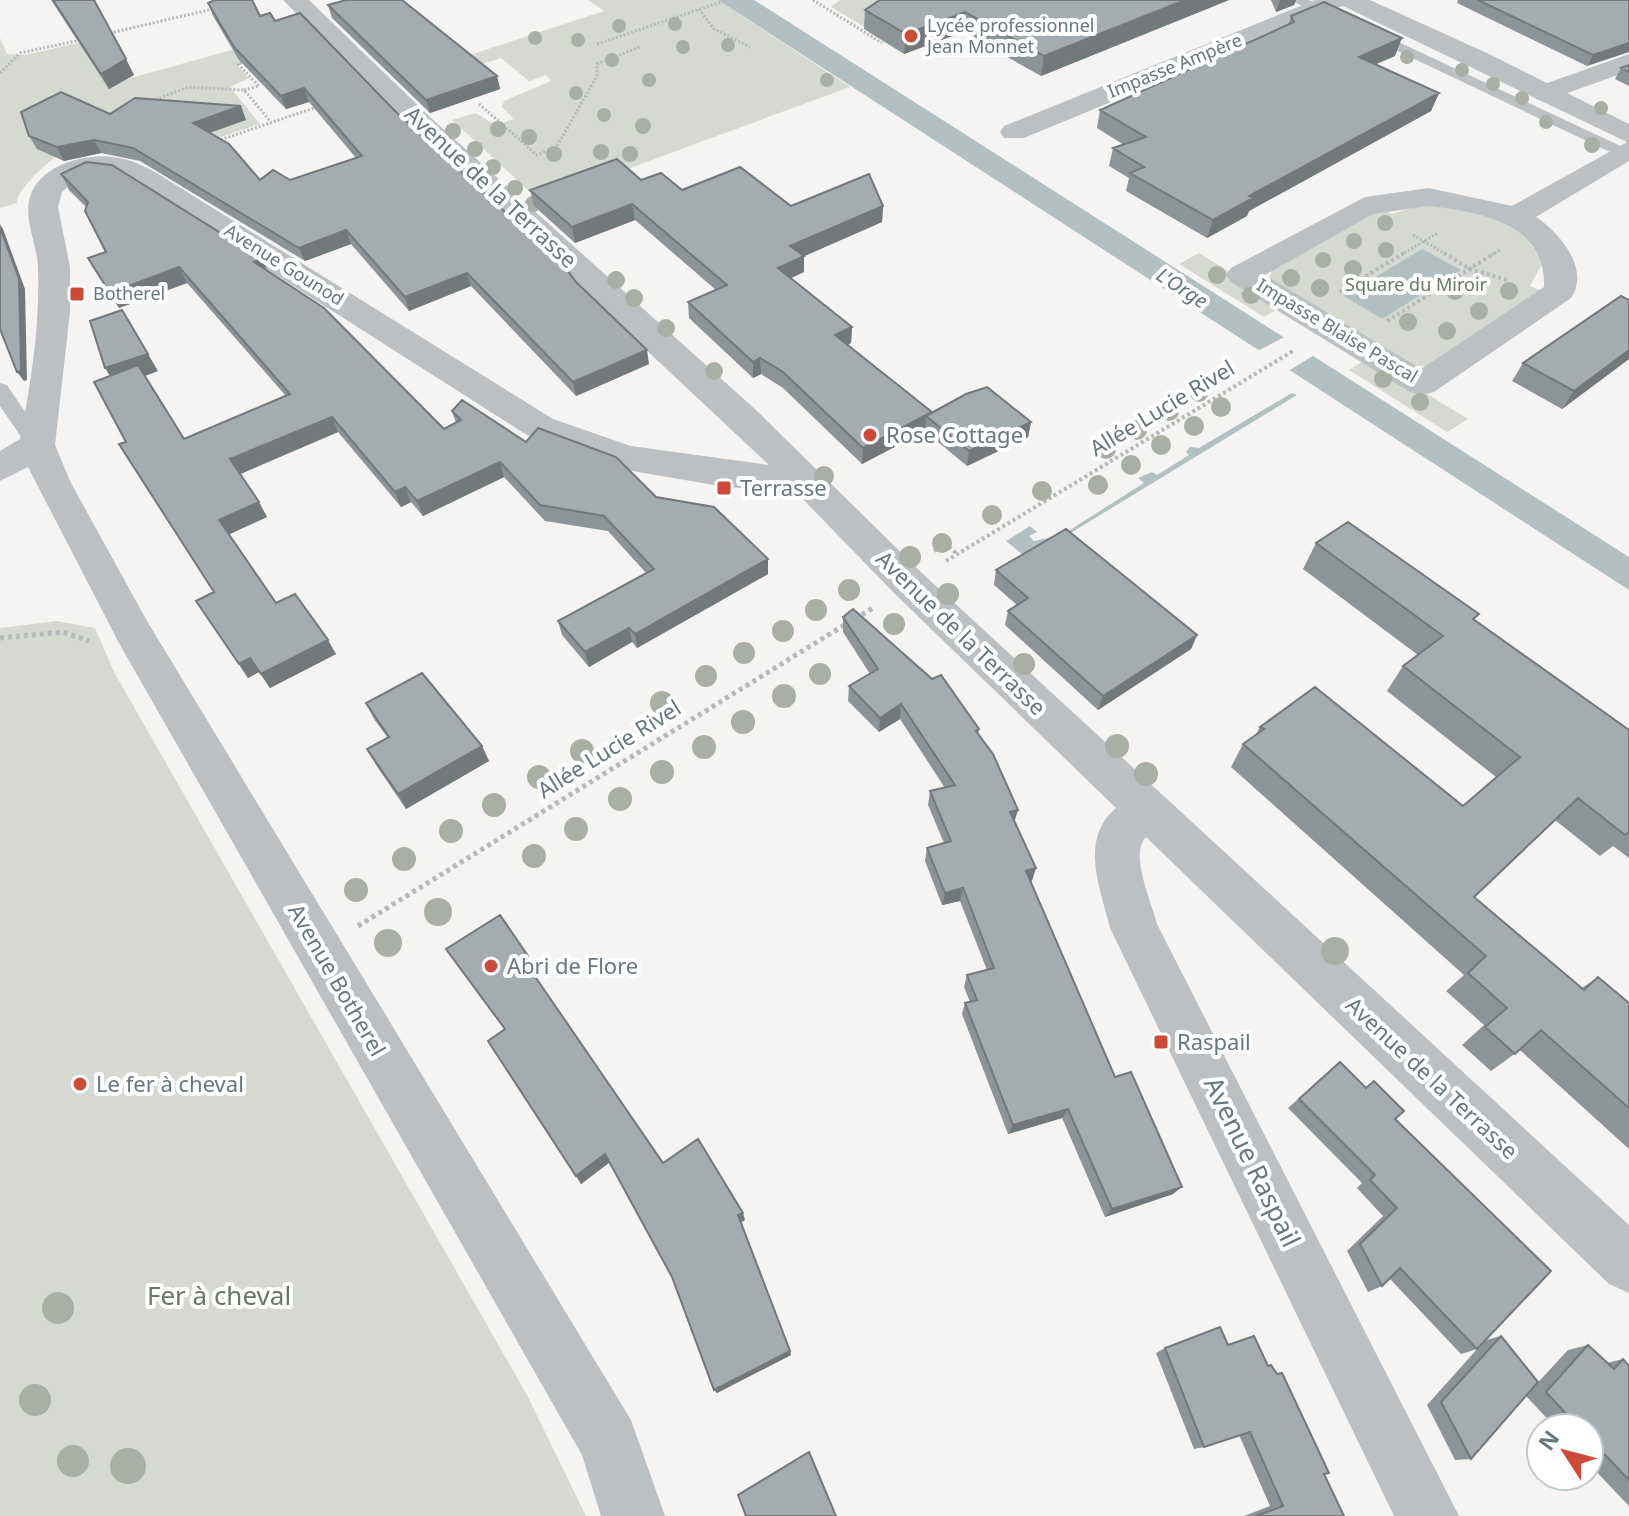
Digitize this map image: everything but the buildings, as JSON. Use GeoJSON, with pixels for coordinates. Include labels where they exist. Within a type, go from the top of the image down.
{"type":"FeatureCollection","features":[{"type":"Feature","properties":{"kind":"street","name":"Avenue de la Terrasse"},"geometry":{"type":"LineString","coordinates":[[295,0],[421,124],[744,418],[804,480],[1146,809],[1629,1264]]}},
{"type":"Feature","properties":{"kind":"street"},"geometry":{"type":"LineString","coordinates":[[1350,0],[1480,59],[1545,93],[1628,148],[1525,223],[1553,252],[1562,280],[1560,291]]}},
{"type":"Feature","properties":{"kind":"street","name":"Impasse Ampère"},"geometry":{"type":"LineString","coordinates":[[1014,132],[1316,3]]}},
{"type":"Feature","properties":{"kind":"street"},"geometry":{"type":"LineString","coordinates":[[1545,93],[1629,62]]}},
{"type":"Feature","properties":{"kind":"street","name":"Avenue Gounod"},"geometry":{"type":"LineString","coordinates":[[19,457],[53,346],[54,264],[44,201],[56,180],[86,167],[103,165],[120,166],[170,194],[540,427],[626,458],[726,474],[804,480]]}},
{"type":"Feature","properties":{"kind":"street","name":"Impasse Blaise Pascal"},"geometry":{"type":"LineString","coordinates":[[1525,223],[1483,206],[1429,197],[1382,202],[1365,206],[1242,275],[1306,328],[1353,342],[1422,384],[1560,291]]}},
{"type":"Feature","properties":{"kind":"street","name":"Avenue Botherel"},"geometry":{"type":"LineString","coordinates":[[19,457],[53,483],[133,632],[609,1442],[633,1516]]}},
{"type":"Feature","properties":{"kind":"street","name":"Avenue Raspail"},"geometry":{"type":"LineString","coordinates":[[1146,809],[1121,831],[1116,855],[1134,928],[1427,1516]]}},
{"type":"Feature","properties":{"kind":"lane"},"geometry":{"type":"LineString","coordinates":[[1316,3],[1628,148]]}},
{"type":"Feature","properties":{"kind":"lane"},"geometry":{"type":"LineString","coordinates":[[0,390],[19,457]]}},
{"type":"Feature","properties":{"kind":"path"},"geometry":{"type":"LineString","coordinates":[[597,44],[727,0]]}},
{"type":"Feature","properties":{"kind":"path"},"geometry":{"type":"LineString","coordinates":[[813,0],[882,43]]}},
{"type":"Feature","properties":{"kind":"path"},"geometry":{"type":"LineString","coordinates":[[98,36],[222,7]]}},
{"type":"Feature","properties":{"kind":"path"},"geometry":{"type":"LineString","coordinates":[[699,9],[705,22],[720,36],[750,47]]}},
{"type":"Feature","properties":{"kind":"path"},"geometry":{"type":"LineString","coordinates":[[0,73],[20,53],[82,39]]}},
{"type":"Feature","properties":{"kind":"path"},"geometry":{"type":"LineString","coordinates":[[479,104],[537,155],[556,148],[597,76],[597,64],[640,47]]}},
{"type":"Feature","properties":{"kind":"path"},"geometry":{"type":"LineString","coordinates":[[143,106],[188,87],[244,90],[259,86],[238,64],[252,59]]}},
{"type":"Feature","properties":{"kind":"path"},"geometry":{"type":"LineString","coordinates":[[244,90],[271,122]]}},
{"type":"Feature","properties":{"kind":"path"},"geometry":{"type":"LineString","coordinates":[[215,142],[326,104]]}},
{"type":"Feature","properties":{"kind":"path"},"geometry":{"type":"LineString","coordinates":[[1382,202],[1422,243],[1470,269],[1560,291]]}},
{"type":"Feature","properties":{"kind":"path","name":"Allée Lucie Rivel"},"geometry":{"type":"LineString","coordinates":[[951,558],[1268,365],[1306,328],[1422,243],[1483,206]]}},
{"type":"Feature","properties":{"kind":"path"},"geometry":{"type":"LineString","coordinates":[[1353,342],[1470,269],[1525,223]]}},
{"type":"Feature","properties":{"kind":"path","name":"Allée Lucie Rivel"},"geometry":{"type":"LineString","coordinates":[[359,925],[879,604]]}},
{"type":"Feature","properties":{"kind":"path"},"geometry":{"type":"LineString","coordinates":[[0,638],[63,632],[85,639]]}},
{"type":"Feature","properties":{"kind":"green space"},"geometry":{"type":"Polygon","coordinates":[[[588,0],[718,0],[850,87],[540,201],[452,120],[476,113],[495,125],[514,119],[502,107],[504,101],[551,81],[546,75],[529,81],[501,58],[463,70],[403,77],[604,11],[588,0]]]}},
{"type":"Feature","properties":{"kind":"green space"},"geometry":{"type":"Polygon","coordinates":[[[840,0],[922,0],[866,28],[831,7],[840,0]]]}},
{"type":"Feature","properties":{"kind":"green space"},"geometry":{"type":"Polygon","coordinates":[[[0,38],[7,54],[25,55],[91,40],[120,81],[257,43],[266,55],[236,64],[249,78],[230,87],[260,124],[176,152],[180,107],[160,101],[138,103],[68,146],[32,178],[17,203],[0,208],[0,38]]]}},
{"type":"Feature","properties":{"kind":"green space","name":"Square du Miroir"},"geometry":{"type":"Polygon","coordinates":[[[1424,205],[1477,212],[1509,225],[1534,248],[1542,264],[1530,286],[1543,292],[1429,366],[1408,366],[1269,278],[1272,271],[1381,208],[1391,214],[1424,205]]]}},
{"type":"Feature","properties":{"kind":"green space"},"geometry":{"type":"Polygon","coordinates":[[[1199,253],[1284,305],[1264,317],[1179,264],[1199,253]]]}},
{"type":"Feature","properties":{"kind":"green space"},"geometry":{"type":"Polygon","coordinates":[[[1368,358],[1468,419],[1447,432],[1349,370],[1368,358]]]}},
{"type":"Feature","properties":{"kind":"green space","name":"Fer à cheval"},"geometry":{"type":"Polygon","coordinates":[[[57,621],[95,628],[114,672],[527,1395],[586,1516],[0,1516],[0,628],[57,621]]]}},
{"type":"Feature","properties":{"kind":"water","name":"L'Orge"},"geometry":{"type":"Polygon","coordinates":[[[718,0],[754,0],[1629,557],[1629,590],[718,0]]]}},
{"type":"Feature","properties":{"kind":"water"},"geometry":{"type":"Polygon","coordinates":[[[1422,249],[1461,270],[1382,319],[1344,296],[1422,249]]]}},
{"type":"Feature","properties":{"kind":"water"},"geometry":{"type":"Polygon","coordinates":[[[1292,393],[1297,395],[1028,559],[1006,541],[1030,526],[1037,532],[1029,536],[1034,541],[1062,535],[1144,483],[1138,478],[1152,472],[1157,475],[1189,455],[1186,452],[1190,447],[1199,448],[1292,393]]]}},
{"type":"Feature","properties":{"kind":"pier"},"geometry":{"type":"Polygon","coordinates":[[[1286,336],[1316,354],[1285,373],[1254,353],[1286,336]]]}},
{"type":"Feature","properties":{"kind":"place","name":"Lycée professionnel Jean Monnet"},"geometry":{"type":"Point","coordinates":[911,36]}},
{"type":"Feature","properties":{"kind":"place","name":"Botherel"},"geometry":{"type":"Point","coordinates":[77,294]}},
{"type":"Feature","properties":{"kind":"place","name":"Rose Cottage"},"geometry":{"type":"Point","coordinates":[870,435]}},
{"type":"Feature","properties":{"kind":"place","name":"Terrasse"},"geometry":{"type":"Point","coordinates":[724,488]}},
{"type":"Feature","properties":{"kind":"place","name":"Abri de Flore"},"geometry":{"type":"Point","coordinates":[491,966]}},
{"type":"Feature","properties":{"kind":"place","name":"Raspail"},"geometry":{"type":"Point","coordinates":[1161,1042]}},
{"type":"Feature","properties":{"kind":"place","name":"Le fer à cheval"},"geometry":{"type":"Point","coordinates":[80,1084]}}]}
